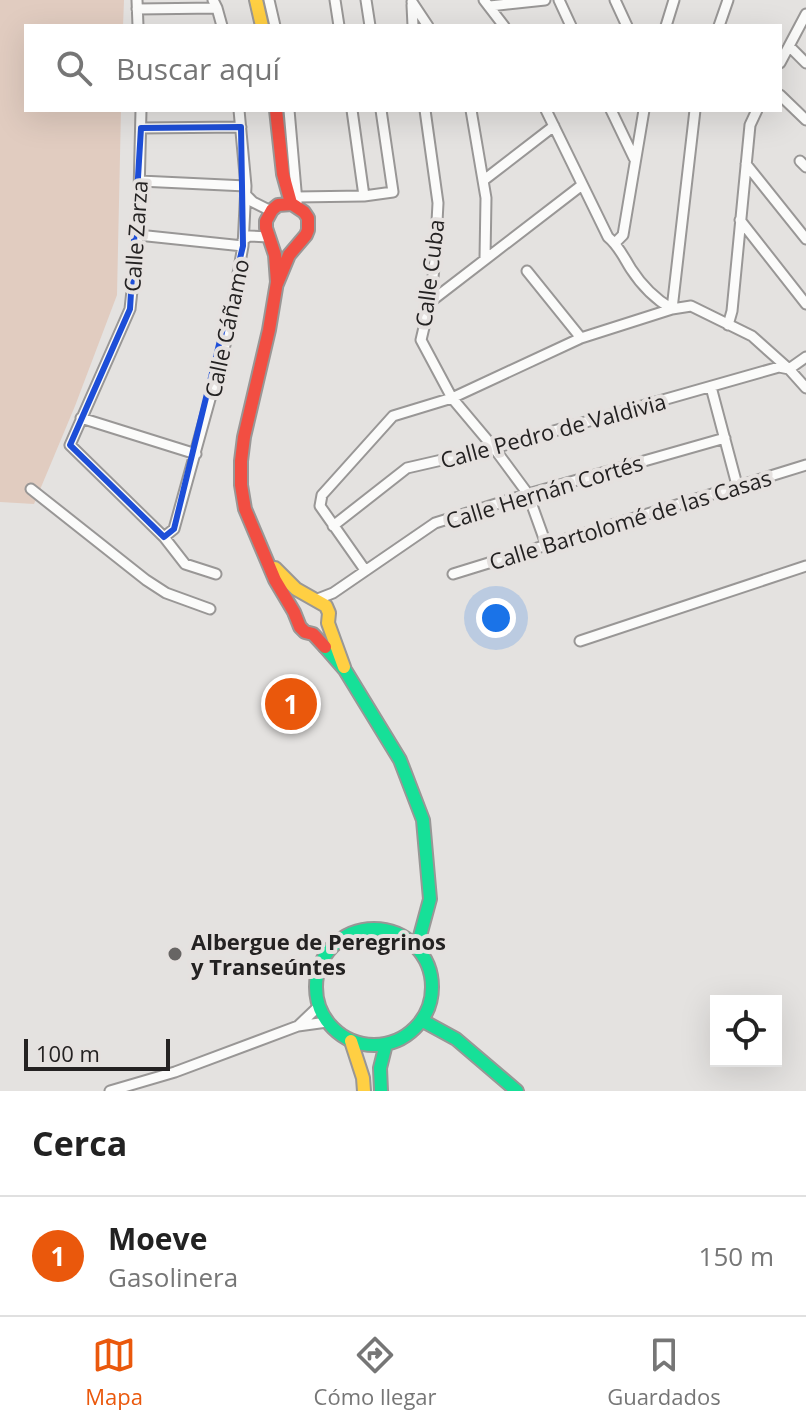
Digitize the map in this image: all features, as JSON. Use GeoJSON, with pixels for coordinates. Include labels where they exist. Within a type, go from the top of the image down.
{"type":"FeatureCollection","features":[{"type":"Feature","properties":{"kind":"main road"},"geometry":{"type":"LineString","coordinates":[[256,0],[262,24]]}},
{"type":"Feature","properties":{"kind":"main road"},"geometry":{"type":"LineString","coordinates":[[276,112],[283,174],[295,202],[304,211],[309,223],[306,236],[286,261],[277,284],[241,452],[242,498],[257,542],[275,581],[296,615]]}},
{"type":"Feature","properties":{"kind":"main road"},"geometry":{"type":"LineString","coordinates":[[277,284],[271,239],[265,223],[274,208],[283,174]]}},
{"type":"Feature","properties":{"kind":"main road"},"geometry":{"type":"LineString","coordinates":[[274,208],[295,202]]}},
{"type":"Feature","properties":{"kind":"main road"},"geometry":{"type":"LineString","coordinates":[[271,239],[280,246],[296,245]]}},
{"type":"Feature","properties":{"kind":"main road"},"geometry":{"type":"LineString","coordinates":[[257,542],[284,580],[328,609],[328,623],[321,632],[313,634],[302,631],[296,615],[301,604],[314,600]]}},
{"type":"Feature","properties":{"kind":"main road"},"geometry":{"type":"LineString","coordinates":[[328,623],[345,670]]}},
{"type":"Feature","properties":{"kind":"main road"},"geometry":{"type":"LineString","coordinates":[[313,634],[345,670],[400,760],[423,820],[430,899],[417,947]]}},
{"type":"Feature","properties":{"kind":"main road"},"geometry":{"type":"LineString","coordinates":[[402,935],[426,911]]}},
{"type":"Feature","properties":{"kind":"main road"},"geometry":{"type":"LineString","coordinates":[[381,928],[402,935],[417,947],[428,964],[433,983],[431,1002],[423,1021],[404,1037],[386,1044],[370,1046],[337,1033],[319,1006],[315,983],[320,964],[330,948],[344,936],[362,929],[381,928]]}},
{"type":"Feature","properties":{"kind":"main road"},"geometry":{"type":"LineString","coordinates":[[423,1021],[456,1039],[517,1091]]}},
{"type":"Feature","properties":{"kind":"main road"},"geometry":{"type":"LineString","coordinates":[[351,1041],[364,1091]]}},
{"type":"Feature","properties":{"kind":"main road"},"geometry":{"type":"LineString","coordinates":[[381,1091],[380,1068],[386,1044]]}},
{"type":"Feature","properties":{"kind":"street"},"geometry":{"type":"LineString","coordinates":[[269,0],[275,24]]}},
{"type":"Feature","properties":{"kind":"street"},"geometry":{"type":"LineString","coordinates":[[335,0],[339,24]]}},
{"type":"Feature","properties":{"kind":"street"},"geometry":{"type":"LineString","coordinates":[[366,0],[370,24]]}},
{"type":"Feature","properties":{"kind":"street"},"geometry":{"type":"LineString","coordinates":[[488,2],[545,0]]}},
{"type":"Feature","properties":{"kind":"street"},"geometry":{"type":"LineString","coordinates":[[559,0],[570,24]]}},
{"type":"Feature","properties":{"kind":"street"},"geometry":{"type":"LineString","coordinates":[[615,0],[626,24]]}},
{"type":"Feature","properties":{"kind":"street"},"geometry":{"type":"LineString","coordinates":[[667,24],[674,0]]}},
{"type":"Feature","properties":{"kind":"street"},"geometry":{"type":"LineString","coordinates":[[720,24],[728,0]]}},
{"type":"Feature","properties":{"kind":"street"},"geometry":{"type":"LineString","coordinates":[[412,1],[413,24]]}},
{"type":"Feature","properties":{"kind":"street"},"geometry":{"type":"LineString","coordinates":[[412,1],[427,24]]}},
{"type":"Feature","properties":{"kind":"street"},"geometry":{"type":"LineString","coordinates":[[488,2],[503,24]]}},
{"type":"Feature","properties":{"kind":"street"},"geometry":{"type":"LineString","coordinates":[[138,24],[137,4],[215,4],[221,24]]}},
{"type":"Feature","properties":{"kind":"street"},"geometry":{"type":"LineString","coordinates":[[782,59],[806,14]]}},
{"type":"Feature","properties":{"kind":"street"},"geometry":{"type":"LineString","coordinates":[[789,46],[806,63]]}},
{"type":"Feature","properties":{"kind":"street"},"geometry":{"type":"LineString","coordinates":[[782,97],[806,120]]}},
{"type":"Feature","properties":{"kind":"street","name":"Calle Zarza"},"geometry":{"type":"LineString","coordinates":[[141,112],[138,235],[130,309],[70,445],[164,537]]}},
{"type":"Feature","properties":{"kind":"street","name":"Calle Cáñamo"},"geometry":{"type":"LineString","coordinates":[[164,537],[174,529],[225,345],[243,243],[246,191],[239,112]]}},
{"type":"Feature","properties":{"kind":"street"},"geometry":{"type":"LineString","coordinates":[[289,112],[295,202],[393,192],[381,112]]}},
{"type":"Feature","properties":{"kind":"street"},"geometry":{"type":"LineString","coordinates":[[352,112],[364,196]]}},
{"type":"Feature","properties":{"kind":"street","name":"Calle Cuba"},"geometry":{"type":"LineString","coordinates":[[425,112],[438,203],[430,302],[421,340],[452,398],[528,494],[546,544]]}},
{"type":"Feature","properties":{"kind":"street"},"geometry":{"type":"LineString","coordinates":[[471,112],[486,198],[485,258]]}},
{"type":"Feature","properties":{"kind":"street"},"geometry":{"type":"LineString","coordinates":[[547,112],[608,237],[655,299],[672,309]]}},
{"type":"Feature","properties":{"kind":"street"},"geometry":{"type":"LineString","coordinates":[[612,112],[634,159]]}},
{"type":"Feature","properties":{"kind":"street"},"geometry":{"type":"LineString","coordinates":[[615,243],[623,235],[644,112]]}},
{"type":"Feature","properties":{"kind":"street"},"geometry":{"type":"LineString","coordinates":[[672,309],[695,112]]}},
{"type":"Feature","properties":{"kind":"street"},"geometry":{"type":"LineString","coordinates":[[728,325],[732,311],[750,125],[756,112]]}},
{"type":"Feature","properties":{"kind":"street"},"geometry":{"type":"LineString","coordinates":[[484,180],[554,126]]}},
{"type":"Feature","properties":{"kind":"street"},"geometry":{"type":"LineString","coordinates":[[141,128],[241,127]]}},
{"type":"Feature","properties":{"kind":"street"},"geometry":{"type":"LineString","coordinates":[[746,164],[806,239]]}},
{"type":"Feature","properties":{"kind":"street"},"geometry":{"type":"LineString","coordinates":[[140,181],[246,191],[261,208],[274,208]]}},
{"type":"Feature","properties":{"kind":"street"},"geometry":{"type":"LineString","coordinates":[[430,302],[582,185]]}},
{"type":"Feature","properties":{"kind":"street"},"geometry":{"type":"LineString","coordinates":[[740,220],[806,304]]}},
{"type":"Feature","properties":{"kind":"street"},"geometry":{"type":"LineString","coordinates":[[138,235],[243,243],[249,236],[271,239]]}},
{"type":"Feature","properties":{"kind":"street"},"geometry":{"type":"LineString","coordinates":[[527,271],[581,338]]}},
{"type":"Feature","properties":{"kind":"street"},"geometry":{"type":"LineString","coordinates":[[365,570],[320,506],[322,495],[393,416],[452,398],[581,338],[672,309],[691,306],[752,336],[806,388]]}},
{"type":"Feature","properties":{"kind":"street"},"geometry":{"type":"LineString","coordinates":[[789,369],[806,357]]}},
{"type":"Feature","properties":{"kind":"street","name":"Calle Pedro de Valdivia"},"geometry":{"type":"LineString","coordinates":[[333,526],[407,468],[494,448],[779,367],[789,369]]}},
{"type":"Feature","properties":{"kind":"street"},"geometry":{"type":"LineString","coordinates":[[711,387],[737,485]]}},
{"type":"Feature","properties":{"kind":"street"},"geometry":{"type":"LineString","coordinates":[[81,418],[196,454]]}},
{"type":"Feature","properties":{"kind":"street","name":"Calle Hernán Cortés"},"geometry":{"type":"LineString","coordinates":[[314,600],[333,593],[435,523],[725,438]]}},
{"type":"Feature","properties":{"kind":"street","name":"Calle Bartolomé de las Casas"},"geometry":{"type":"LineString","coordinates":[[453,574],[806,465]]}},
{"type":"Feature","properties":{"kind":"street"},"geometry":{"type":"LineString","coordinates":[[31,489],[146,580],[166,593],[210,609]]}},
{"type":"Feature","properties":{"kind":"street"},"geometry":{"type":"LineString","coordinates":[[164,537],[185,564],[216,574]]}},
{"type":"Feature","properties":{"kind":"street"},"geometry":{"type":"LineString","coordinates":[[580,641],[806,566]]}},
{"type":"Feature","properties":{"kind":"street"},"geometry":{"type":"LineString","coordinates":[[328,609],[333,593]]}},
{"type":"Feature","properties":{"kind":"street"},"geometry":{"type":"LineString","coordinates":[[298,1026],[319,1006]]}},
{"type":"Feature","properties":{"kind":"street"},"geometry":{"type":"LineString","coordinates":[[110,1091],[175,1072],[298,1026],[327,1022]]}},
{"type":"Feature","properties":{"kind":"highlighted area"},"geometry":{"type":"Polygon","coordinates":[[[241,127],[243,246],[174,529],[164,537],[70,445],[130,309],[141,128],[241,127]]]}},
{"type":"Feature","properties":{"kind":"shaded area"},"geometry":{"type":"Polygon","coordinates":[[[0,0],[124,0],[123,24],[24,24],[24,112],[121,112],[117,295],[34,504],[0,502],[0,0]]]}},
{"type":"Feature","properties":{"kind":"traffic: fast"},"geometry":{"type":"LineString","coordinates":[[325,647],[345,670],[400,760],[423,820],[430,899],[417,947]]}},
{"type":"Feature","properties":{"kind":"traffic: fast"},"geometry":{"type":"LineString","coordinates":[[374,929],[396,933],[415,946],[428,965],[432,987],[428,1009],[415,1028],[396,1041],[374,1045],[352,1041],[333,1028],[320,1009],[316,987],[320,965],[333,946],[352,933],[374,929]]}},
{"type":"Feature","properties":{"kind":"traffic: fast"},"geometry":{"type":"LineString","coordinates":[[423,1021],[456,1039],[517,1091]]}},
{"type":"Feature","properties":{"kind":"traffic: fast"},"geometry":{"type":"LineString","coordinates":[[381,1091],[380,1068],[386,1044]]}},
{"type":"Feature","properties":{"kind":"traffic: slow"},"geometry":{"type":"LineString","coordinates":[[256,0],[262,24]]}},
{"type":"Feature","properties":{"kind":"traffic: slow"},"geometry":{"type":"LineString","coordinates":[[275,568],[296,589],[326,606],[328,623],[344,667]]}},
{"type":"Feature","properties":{"kind":"traffic: slow"},"geometry":{"type":"LineString","coordinates":[[351,1041],[364,1091]]}},
{"type":"Feature","properties":{"kind":"traffic: jam"},"geometry":{"type":"LineString","coordinates":[[276,112],[283,174],[291,203]]}},
{"type":"Feature","properties":{"kind":"traffic: jam"},"geometry":{"type":"LineString","coordinates":[[277,284],[289,255],[308,230],[308,218],[292,204],[278,205],[266,221],[275,255],[277,282],[244,437],[241,485],[245,509],[275,580],[300,627],[313,634],[325,647]]}},
{"type":"Feature","properties":{"kind":"place","name":"Moeve"},"geometry":{"type":"Point","coordinates":[291,704]}},
{"type":"Feature","properties":{"kind":"place","name":"Albergue de Peregrinos y Transeúntes"},"geometry":{"type":"Point","coordinates":[175,954]}}]}
